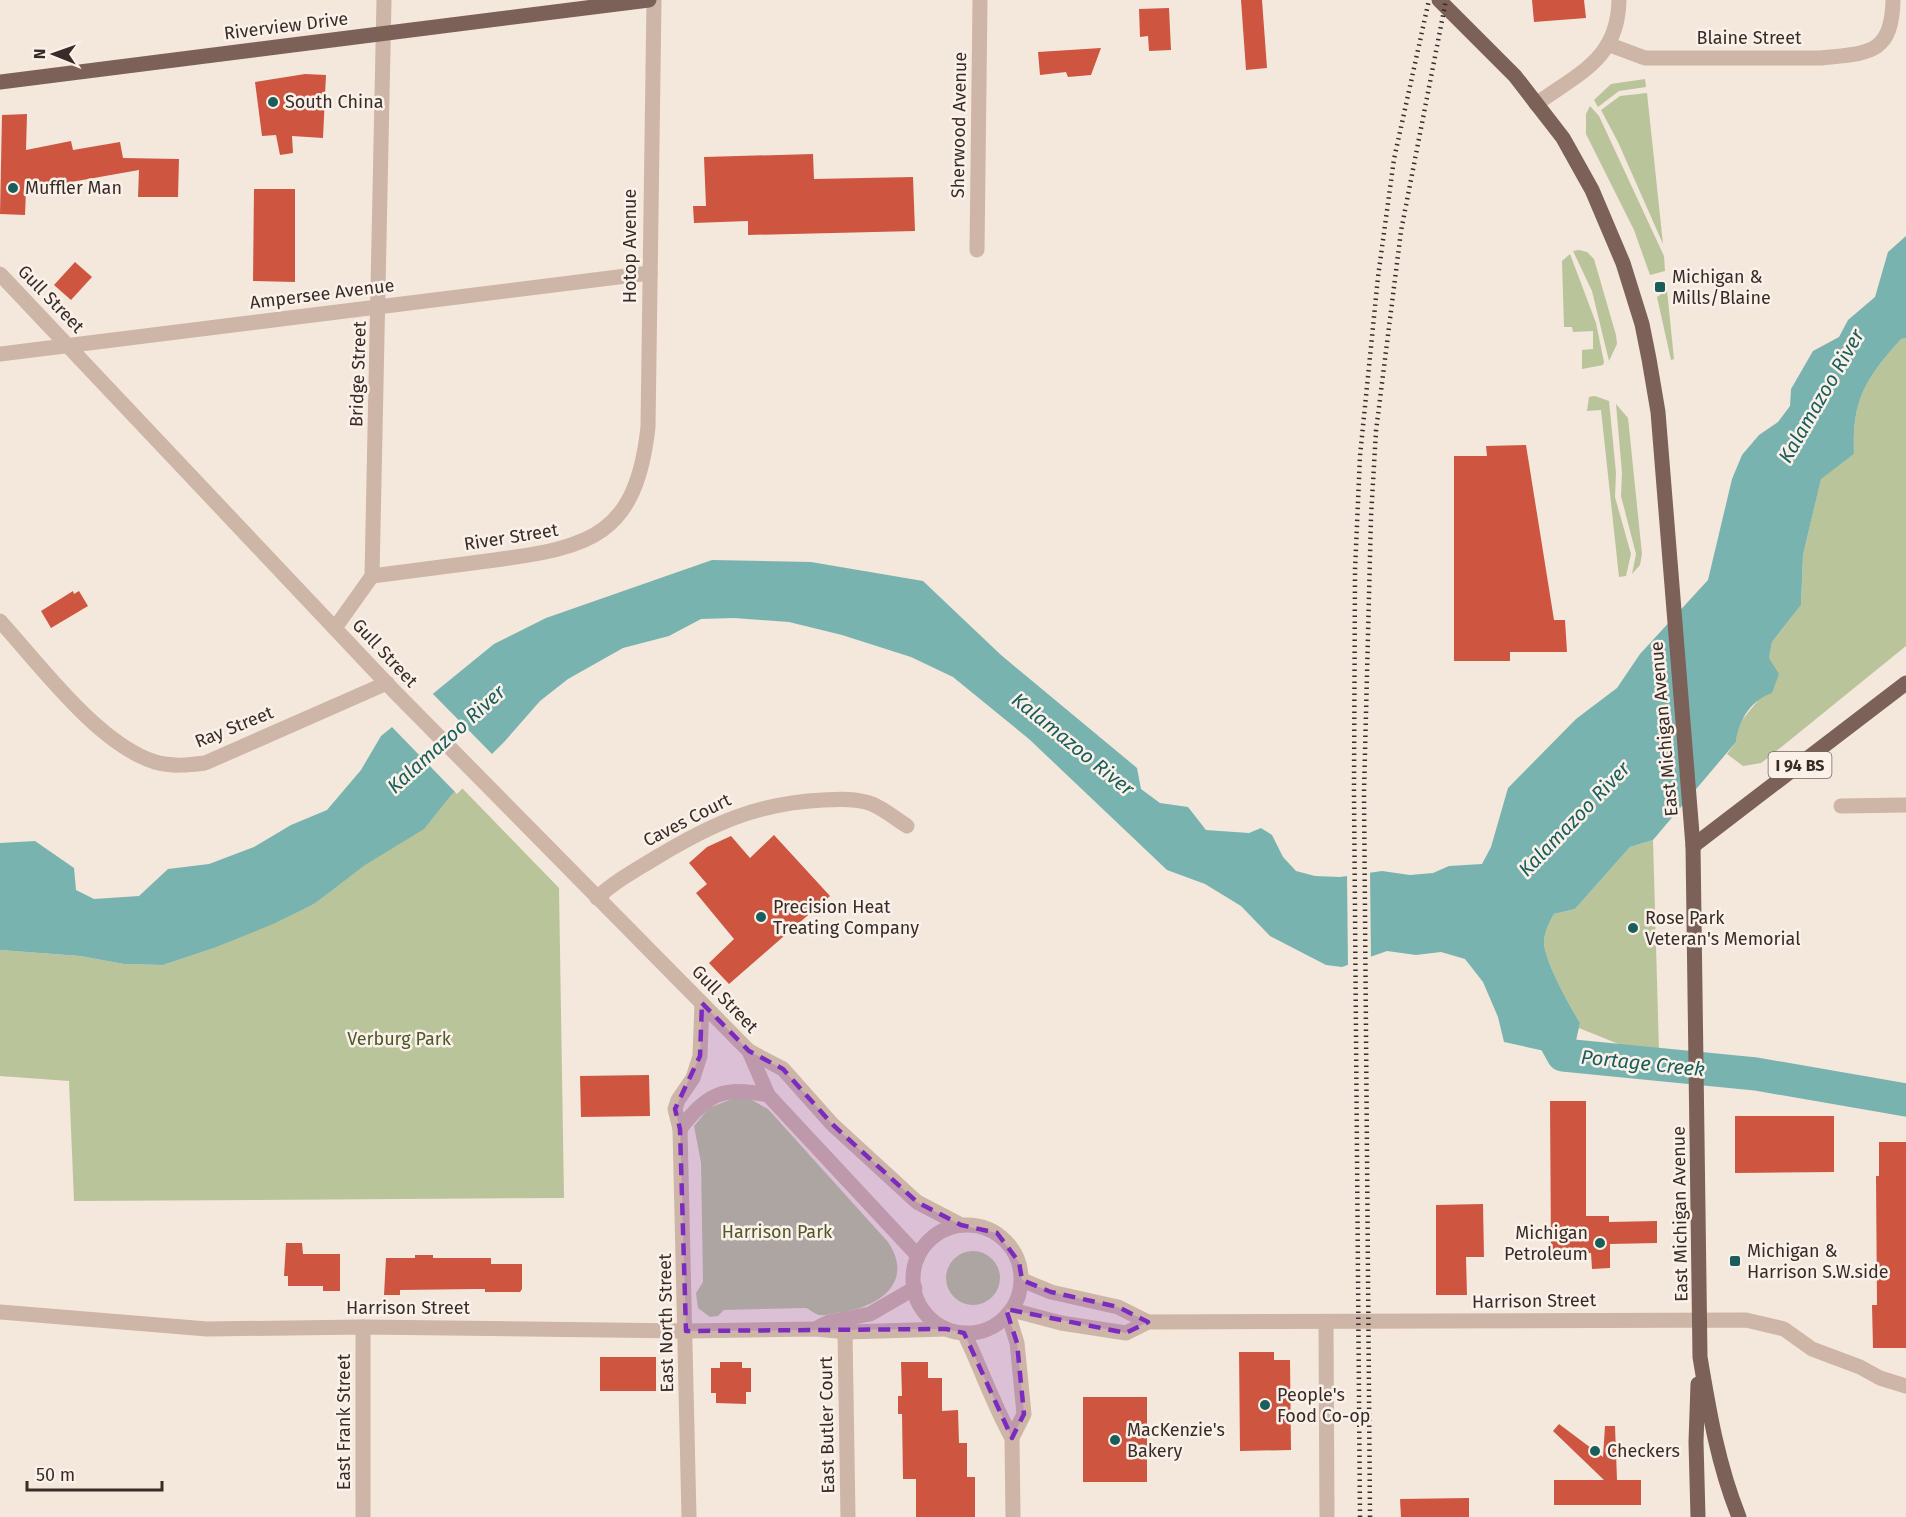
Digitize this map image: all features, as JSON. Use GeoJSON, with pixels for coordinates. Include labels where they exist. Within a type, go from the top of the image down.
{"type":"FeatureCollection","features":[{"type":"Feature","properties":{"kind":"main road","name":"Riverview Drive"},"geometry":{"type":"LineString","coordinates":[[0,82],[649,0]]}},
{"type":"Feature","properties":{"kind":"main road","name":"East Michigan Avenue"},"geometry":{"type":"LineString","coordinates":[[1439,0],[1480,38],[1563,138],[1592,190],[1623,263],[1642,324],[1658,412],[1672,606],[1693,839],[1700,1357],[1709,1415],[1720,1461],[1738,1517]]}},
{"type":"Feature","properties":{"kind":"main road","name":"I 94 BS"},"geometry":{"type":"LineString","coordinates":[[1693,839],[1906,683]]}},
{"type":"Feature","properties":{"kind":"main road"},"geometry":{"type":"LineString","coordinates":[[1698,1517],[1696,1442],[1700,1357]]}},
{"type":"Feature","properties":{"kind":"street","name":"Bridge Street"},"geometry":{"type":"LineString","coordinates":[[372,576],[384,0]]}},
{"type":"Feature","properties":{"kind":"street","name":"Hotop Avenue"},"geometry":{"type":"LineString","coordinates":[[634,491],[643,462],[648,427],[654,0]]}},
{"type":"Feature","properties":{"kind":"street","name":"Sherwood Avenue"},"geometry":{"type":"LineString","coordinates":[[977,250],[980,0]]}},
{"type":"Feature","properties":{"kind":"street"},"geometry":{"type":"LineString","coordinates":[[1536,104],[1594,62],[1610,45],[1618,24],[1619,0]]}},
{"type":"Feature","properties":{"kind":"street","name":"Blaine Street"},"geometry":{"type":"LineString","coordinates":[[1610,45],[1645,58],[1821,58],[1873,48],[1887,38],[1891,30],[1893,0]]}},
{"type":"Feature","properties":{"kind":"street","name":"Ampersee Avenue"},"geometry":{"type":"LineString","coordinates":[[0,354],[650,273]]}},
{"type":"Feature","properties":{"kind":"street","name":"Gull Street"},"geometry":{"type":"LineString","coordinates":[[0,274],[390,686],[748,1051],[783,1069],[832,1124],[917,1202],[962,1225]]}},
{"type":"Feature","properties":{"kind":"street","name":"River Street"},"geometry":{"type":"LineString","coordinates":[[372,576],[570,547],[604,530],[625,507],[634,491]]}},
{"type":"Feature","properties":{"kind":"street"},"geometry":{"type":"LineString","coordinates":[[335,628],[372,576]]}},
{"type":"Feature","properties":{"kind":"street","name":"Ray Street"},"geometry":{"type":"LineString","coordinates":[[0,621],[105,732],[130,750],[155,762],[166,764],[186,766],[206,763],[390,686]]}},
{"type":"Feature","properties":{"kind":"street","name":"Caves Court"},"geometry":{"type":"LineString","coordinates":[[597,898],[613,884],[691,836],[740,813],[765,807],[798,801],[851,800],[871,803],[907,826]]}},
{"type":"Feature","properties":{"kind":"street"},"geometry":{"type":"LineString","coordinates":[[1841,806],[1906,806]]}},
{"type":"Feature","properties":{"kind":"street","name":"East North Street"},"geometry":{"type":"LineString","coordinates":[[688,1517],[686,1331],[680,1129],[675,1109],[678,1100],[693,1078],[700,1056],[702,1003]]}},
{"type":"Feature","properties":{"kind":"street","name":"Gull Street"},"geometry":{"type":"LineString","coordinates":[[748,1051],[768,1095],[918,1256]]}},
{"type":"Feature","properties":{"kind":"street"},"geometry":{"type":"LineString","coordinates":[[680,1129],[699,1105],[713,1096],[727,1091],[745,1090],[768,1095]]}},
{"type":"Feature","properties":{"kind":"street"},"geometry":{"type":"LineString","coordinates":[[962,1225],[980,1226],[997,1233],[1010,1245],[1019,1262],[1022,1280],[1018,1298],[1010,1312],[981,1332],[963,1333],[946,1329],[932,1320],[921,1306],[915,1288],[914,1272],[918,1256],[936,1235],[962,1225]]}},
{"type":"Feature","properties":{"kind":"street","name":"Harrison Street"},"geometry":{"type":"LineString","coordinates":[[1022,1280],[1051,1292],[1118,1306],[1148,1322]]}},
{"type":"Feature","properties":{"kind":"street","name":"Harrison Street"},"geometry":{"type":"LineString","coordinates":[[816,1329],[829,1322],[870,1314],[915,1288]]}},
{"type":"Feature","properties":{"kind":"street","name":"Harrison Street"},"geometry":{"type":"LineString","coordinates":[[0,1312],[207,1329],[363,1327],[686,1331],[816,1329],[845,1332],[946,1329]]}},
{"type":"Feature","properties":{"kind":"street"},"geometry":{"type":"LineString","coordinates":[[1010,1312],[1017,1343],[1024,1414],[1012,1438],[1013,1517]]}},
{"type":"Feature","properties":{"kind":"street","name":"Harrison Street"},"geometry":{"type":"LineString","coordinates":[[1010,1312],[1126,1333],[1148,1322],[1701,1319],[1766,1323],[1784,1329],[1812,1349],[1860,1367],[1880,1378],[1906,1386]]}},
{"type":"Feature","properties":{"kind":"street"},"geometry":{"type":"LineString","coordinates":[[1326,1322],[1326,1517]]}},
{"type":"Feature","properties":{"kind":"street","name":"East Frank Street"},"geometry":{"type":"LineString","coordinates":[[363,1327],[363,1517]]}},
{"type":"Feature","properties":{"kind":"street","name":"East Butler Court"},"geometry":{"type":"LineString","coordinates":[[845,1332],[848,1517]]}},
{"type":"Feature","properties":{"kind":"street"},"geometry":{"type":"LineString","coordinates":[[963,1333],[1012,1438]]}},
{"type":"Feature","properties":{"kind":"highlighted area"},"geometry":{"type":"Polygon","coordinates":[[[702,1003],[749,1051],[783,1069],[832,1124],[917,1202],[961,1225],[997,1233],[1019,1262],[1022,1280],[1051,1292],[1118,1307],[1148,1322],[1126,1333],[1006,1309],[1017,1343],[1024,1414],[1012,1438],[964,1333],[946,1329],[686,1331],[680,1129],[675,1109],[700,1056],[702,1003]]]}},
{"type":"Feature","properties":{"kind":"green space"},"geometry":{"type":"Polygon","coordinates":[[[1645,79],[1646,87],[1619,91],[1598,107],[1594,100],[1611,84],[1645,79]]]}},
{"type":"Feature","properties":{"kind":"green space"},"geometry":{"type":"Polygon","coordinates":[[[1647,93],[1663,244],[1618,142],[1601,110],[1620,96],[1647,93]]]}},
{"type":"Feature","properties":{"kind":"green space"},"geometry":{"type":"Polygon","coordinates":[[[1590,106],[1599,116],[1664,256],[1665,271],[1650,275],[1634,230],[1586,134],[1586,114],[1590,106]]]}},
{"type":"Feature","properties":{"kind":"green space"},"geometry":{"type":"Polygon","coordinates":[[[1573,251],[1587,252],[1594,259],[1616,335],[1617,344],[1609,361],[1592,291],[1573,251]]]}},
{"type":"Feature","properties":{"kind":"green space"},"geometry":{"type":"Polygon","coordinates":[[[1570,254],[1596,323],[1603,365],[1582,369],[1582,350],[1593,349],[1593,331],[1573,332],[1572,327],[1564,327],[1562,261],[1570,254]]]}},
{"type":"Feature","properties":{"kind":"green space"},"geometry":{"type":"Polygon","coordinates":[[[1667,290],[1674,359],[1671,360],[1657,297],[1667,290]]]}},
{"type":"Feature","properties":{"kind":"green space"},"geometry":{"type":"Polygon","coordinates":[[[1906,338],[1906,646],[1761,763],[1743,766],[1727,754],[1736,742],[1737,726],[1761,697],[1772,642],[1801,605],[1803,555],[1821,478],[1854,454],[1855,419],[1863,391],[1889,353],[1901,339],[1906,338]]]}},
{"type":"Feature","properties":{"kind":"green space"},"geometry":{"type":"Polygon","coordinates":[[[1595,396],[1609,401],[1616,473],[1615,497],[1631,554],[1626,576],[1619,577],[1601,410],[1587,411],[1589,397],[1595,396]]]}},
{"type":"Feature","properties":{"kind":"green space"},"geometry":{"type":"Polygon","coordinates":[[[1616,404],[1628,418],[1642,554],[1640,565],[1632,574],[1636,554],[1621,496],[1622,473],[1616,404]]]}},
{"type":"Feature","properties":{"kind":"green space","name":"Verburg Park"},"geometry":{"type":"Polygon","coordinates":[[[460,786],[559,888],[564,1198],[74,1201],[69,1081],[0,1076],[0,950],[80,956],[124,964],[163,965],[214,948],[314,904],[460,786]]]}},
{"type":"Feature","properties":{"kind":"green space"},"geometry":{"type":"Polygon","coordinates":[[[1653,840],[1659,1051],[1648,1056],[1579,1028],[1580,1023],[1552,970],[1544,941],[1547,927],[1554,914],[1575,909],[1630,847],[1653,840]]]}},
{"type":"Feature","properties":{"kind":"green space","name":"Harrison Park"},"geometry":{"type":"Polygon","coordinates":[[[732,1099],[750,1099],[768,1109],[888,1242],[895,1256],[897,1269],[895,1280],[880,1298],[869,1305],[825,1315],[817,1314],[806,1308],[724,1310],[718,1316],[710,1317],[698,1308],[696,1293],[703,1282],[701,1163],[694,1126],[709,1108],[732,1099]]]}},
{"type":"Feature","properties":{"kind":"green space"},"geometry":{"type":"Polygon","coordinates":[[[968,1251],[978,1251],[988,1255],[996,1263],[1000,1278],[996,1293],[988,1301],[978,1305],[968,1305],[958,1301],[950,1293],[946,1283],[946,1273],[950,1263],[958,1255],[968,1251]]]}},
{"type":"Feature","properties":{"kind":"water","name":"Kalamazoo River"},"geometry":{"type":"Polygon","coordinates":[[[1906,236],[1906,338],[1901,339],[1889,353],[1863,391],[1855,419],[1854,454],[1821,479],[1803,555],[1801,605],[1772,642],[1769,658],[1779,674],[1772,693],[1758,701],[1747,712],[1737,734],[1736,742],[1653,840],[1630,847],[1575,909],[1554,914],[1545,934],[1544,941],[1548,959],[1580,1023],[1575,1045],[1563,1055],[1504,1042],[1498,1017],[1483,982],[1465,959],[1441,952],[1416,955],[1387,951],[1342,967],[1326,965],[1270,936],[1241,906],[1205,884],[1167,870],[1029,739],[953,677],[911,657],[842,635],[789,622],[734,618],[701,619],[669,636],[623,648],[568,679],[540,701],[505,741],[452,794],[424,829],[365,865],[314,904],[273,924],[214,948],[163,965],[124,964],[80,956],[0,950],[0,843],[35,841],[74,868],[76,890],[94,899],[139,896],[168,869],[209,864],[254,847],[291,825],[327,810],[361,770],[381,736],[494,644],[546,618],[712,560],[811,562],[923,581],[1001,655],[1137,768],[1141,789],[1160,803],[1188,807],[1206,830],[1249,833],[1261,828],[1272,835],[1283,857],[1296,871],[1315,876],[1340,877],[1382,871],[1410,875],[1433,873],[1449,866],[1482,864],[1491,847],[1508,788],[1576,719],[1617,688],[1640,654],[1708,580],[1732,479],[1742,455],[1759,435],[1778,422],[1790,406],[1791,389],[1813,351],[1839,337],[1848,320],[1875,297],[1888,252],[1906,236]]]}},
{"type":"Feature","properties":{"kind":"pier"},"geometry":{"type":"Polygon","coordinates":[[[430,691],[494,756],[457,794],[390,725],[430,691]]]}},
{"type":"Feature","properties":{"kind":"pier"},"geometry":{"type":"Polygon","coordinates":[[[1370,870],[1371,960],[1348,968],[1347,873],[1370,870]]]}},
{"type":"Feature","properties":{"kind":"building"},"geometry":{"type":"Polygon","coordinates":[[[1241,0],[1262,0],[1267,68],[1246,70],[1241,0]]]}},
{"type":"Feature","properties":{"kind":"building"},"geometry":{"type":"Polygon","coordinates":[[[1532,0],[1584,0],[1586,18],[1534,22],[1532,0]]]}},
{"type":"Feature","properties":{"kind":"building"},"geometry":{"type":"Polygon","coordinates":[[[1169,8],[1171,50],[1149,51],[1148,36],[1140,37],[1139,9],[1169,8]]]}},
{"type":"Feature","properties":{"kind":"building"},"geometry":{"type":"Polygon","coordinates":[[[1101,48],[1091,75],[1068,77],[1066,72],[1040,75],[1038,52],[1101,48]]]}},
{"type":"Feature","properties":{"kind":"building"},"geometry":{"type":"Polygon","coordinates":[[[305,74],[326,75],[323,138],[292,136],[293,153],[280,155],[276,135],[262,136],[255,82],[305,74]]]}},
{"type":"Feature","properties":{"kind":"building"},"geometry":{"type":"Polygon","coordinates":[[[27,114],[26,150],[71,141],[73,150],[120,142],[123,158],[179,159],[178,197],[138,197],[139,170],[26,190],[25,215],[0,214],[2,115],[27,114]]]}},
{"type":"Feature","properties":{"kind":"building"},"geometry":{"type":"Polygon","coordinates":[[[813,154],[814,179],[913,177],[915,231],[748,235],[748,221],[694,223],[693,206],[706,206],[704,157],[813,154]]]}},
{"type":"Feature","properties":{"kind":"building"},"geometry":{"type":"Polygon","coordinates":[[[254,189],[295,189],[295,282],[253,281],[254,189]]]}},
{"type":"Feature","properties":{"kind":"building"},"geometry":{"type":"Polygon","coordinates":[[[75,262],[92,277],[71,300],[54,285],[75,262]]]}},
{"type":"Feature","properties":{"kind":"building"},"geometry":{"type":"Polygon","coordinates":[[[1526,445],[1554,620],[1565,620],[1567,652],[1510,652],[1510,661],[1454,661],[1454,456],[1487,456],[1486,446],[1526,445]]]}},
{"type":"Feature","properties":{"kind":"building"},"geometry":{"type":"Polygon","coordinates":[[[73,591],[74,594],[79,591],[88,606],[51,628],[41,611],[73,591]]]}},
{"type":"Feature","properties":{"kind":"building","name":"Precision Heat Treating Company"},"geometry":{"type":"Polygon","coordinates":[[[774,835],[830,896],[729,984],[709,963],[734,939],[696,893],[707,884],[689,863],[707,847],[731,836],[750,858],[774,835]]]}},
{"type":"Feature","properties":{"kind":"building"},"geometry":{"type":"Polygon","coordinates":[[[649,1075],[650,1116],[581,1117],[580,1076],[649,1075]]]}},
{"type":"Feature","properties":{"kind":"building"},"geometry":{"type":"Polygon","coordinates":[[[1550,1101],[1586,1101],[1586,1216],[1609,1216],[1609,1222],[1657,1221],[1657,1243],[1610,1244],[1610,1268],[1592,1269],[1591,1253],[1551,1254],[1550,1101]]]}},
{"type":"Feature","properties":{"kind":"building"},"geometry":{"type":"Polygon","coordinates":[[[1735,1116],[1834,1116],[1834,1172],[1735,1173],[1735,1116]]]}},
{"type":"Feature","properties":{"kind":"building"},"geometry":{"type":"Polygon","coordinates":[[[1879,1142],[1906,1142],[1906,1348],[1873,1348],[1872,1305],[1877,1305],[1876,1176],[1879,1176],[1879,1142]]]}},
{"type":"Feature","properties":{"kind":"building"},"geometry":{"type":"Polygon","coordinates":[[[1483,1204],[1484,1257],[1466,1257],[1467,1295],[1436,1295],[1436,1205],[1483,1204]]]}},
{"type":"Feature","properties":{"kind":"building"},"geometry":{"type":"Polygon","coordinates":[[[286,1243],[302,1243],[303,1254],[340,1254],[340,1291],[323,1291],[323,1286],[288,1286],[288,1276],[284,1276],[286,1243]]]}},
{"type":"Feature","properties":{"kind":"building"},"geometry":{"type":"Polygon","coordinates":[[[415,1255],[433,1255],[433,1258],[491,1258],[491,1264],[522,1264],[522,1289],[520,1292],[485,1292],[485,1289],[400,1290],[400,1295],[384,1295],[386,1258],[415,1258],[415,1255]]]}},
{"type":"Feature","properties":{"kind":"building","name":"People's Food Co-op"},"geometry":{"type":"Polygon","coordinates":[[[1239,1352],[1274,1352],[1274,1360],[1290,1360],[1291,1450],[1240,1451],[1239,1352]]]}},
{"type":"Feature","properties":{"kind":"building"},"geometry":{"type":"Polygon","coordinates":[[[600,1357],[656,1357],[656,1391],[600,1391],[600,1357]]]}},
{"type":"Feature","properties":{"kind":"building"},"geometry":{"type":"Polygon","coordinates":[[[720,1362],[742,1362],[742,1368],[751,1368],[751,1392],[746,1392],[746,1404],[716,1403],[716,1393],[711,1393],[711,1368],[720,1368],[720,1362]]]}},
{"type":"Feature","properties":{"kind":"building"},"geometry":{"type":"Polygon","coordinates":[[[901,1362],[928,1362],[928,1378],[942,1378],[942,1411],[958,1410],[959,1443],[967,1443],[967,1477],[975,1477],[975,1517],[916,1517],[916,1479],[903,1479],[902,1414],[898,1414],[898,1396],[902,1396],[901,1362]]]}},
{"type":"Feature","properties":{"kind":"building","name":"MacKenzie's Bakery"},"geometry":{"type":"Polygon","coordinates":[[[1083,1397],[1147,1397],[1147,1482],[1083,1482],[1083,1397]]]}},
{"type":"Feature","properties":{"kind":"building"},"geometry":{"type":"Polygon","coordinates":[[[1559,1424],[1603,1457],[1605,1426],[1615,1426],[1617,1480],[1641,1480],[1641,1505],[1554,1505],[1554,1480],[1604,1480],[1553,1431],[1559,1424]]]}},
{"type":"Feature","properties":{"kind":"building"},"geometry":{"type":"Polygon","coordinates":[[[1469,1498],[1469,1517],[1401,1517],[1400,1499],[1469,1498]]]}},
{"type":"Feature","properties":{"kind":"waterway","name":"Portage Creek"},"geometry":{"type":"LineString","coordinates":[[1541,1015],[1563,1055],[1756,1074],[1906,1100]]}},
{"type":"Feature","properties":{"kind":"railway"},"geometry":{"type":"LineString","coordinates":[[1360,1517],[1354,792],[1355,570],[1360,456],[1378,277],[1394,159],[1429,0]]}},
{"type":"Feature","properties":{"kind":"railway"},"geometry":{"type":"LineString","coordinates":[[1370,1517],[1364,792],[1371,517],[1376,431],[1401,231],[1446,0]]}},
{"type":"Feature","properties":{"kind":"place","name":"South China"},"geometry":{"type":"Point","coordinates":[273,102]}},
{"type":"Feature","properties":{"kind":"place","name":"Muffler Man"},"geometry":{"type":"Point","coordinates":[13,188]}},
{"type":"Feature","properties":{"kind":"place","name":"Michigan & Mills/Blaine"},"geometry":{"type":"Point","coordinates":[1660,287]}},
{"type":"Feature","properties":{"kind":"place","name":"Precision Heat Treating Company"},"geometry":{"type":"Point","coordinates":[761,917]}},
{"type":"Feature","properties":{"kind":"place","name":"Rose Park Veteran's Memorial"},"geometry":{"type":"Point","coordinates":[1633,928]}},
{"type":"Feature","properties":{"kind":"place","name":"Michigan Petroleum"},"geometry":{"type":"Point","coordinates":[1600,1243]}},
{"type":"Feature","properties":{"kind":"place","name":"Michigan & Harrison S.W.side"},"geometry":{"type":"Point","coordinates":[1735,1261]}},
{"type":"Feature","properties":{"kind":"place","name":"People's Food Co-op"},"geometry":{"type":"Point","coordinates":[1265,1405]}},
{"type":"Feature","properties":{"kind":"place","name":"MacKenzie's Bakery"},"geometry":{"type":"Point","coordinates":[1115,1440]}},
{"type":"Feature","properties":{"kind":"place","name":"Checkers"},"geometry":{"type":"Point","coordinates":[1595,1451]}}]}
